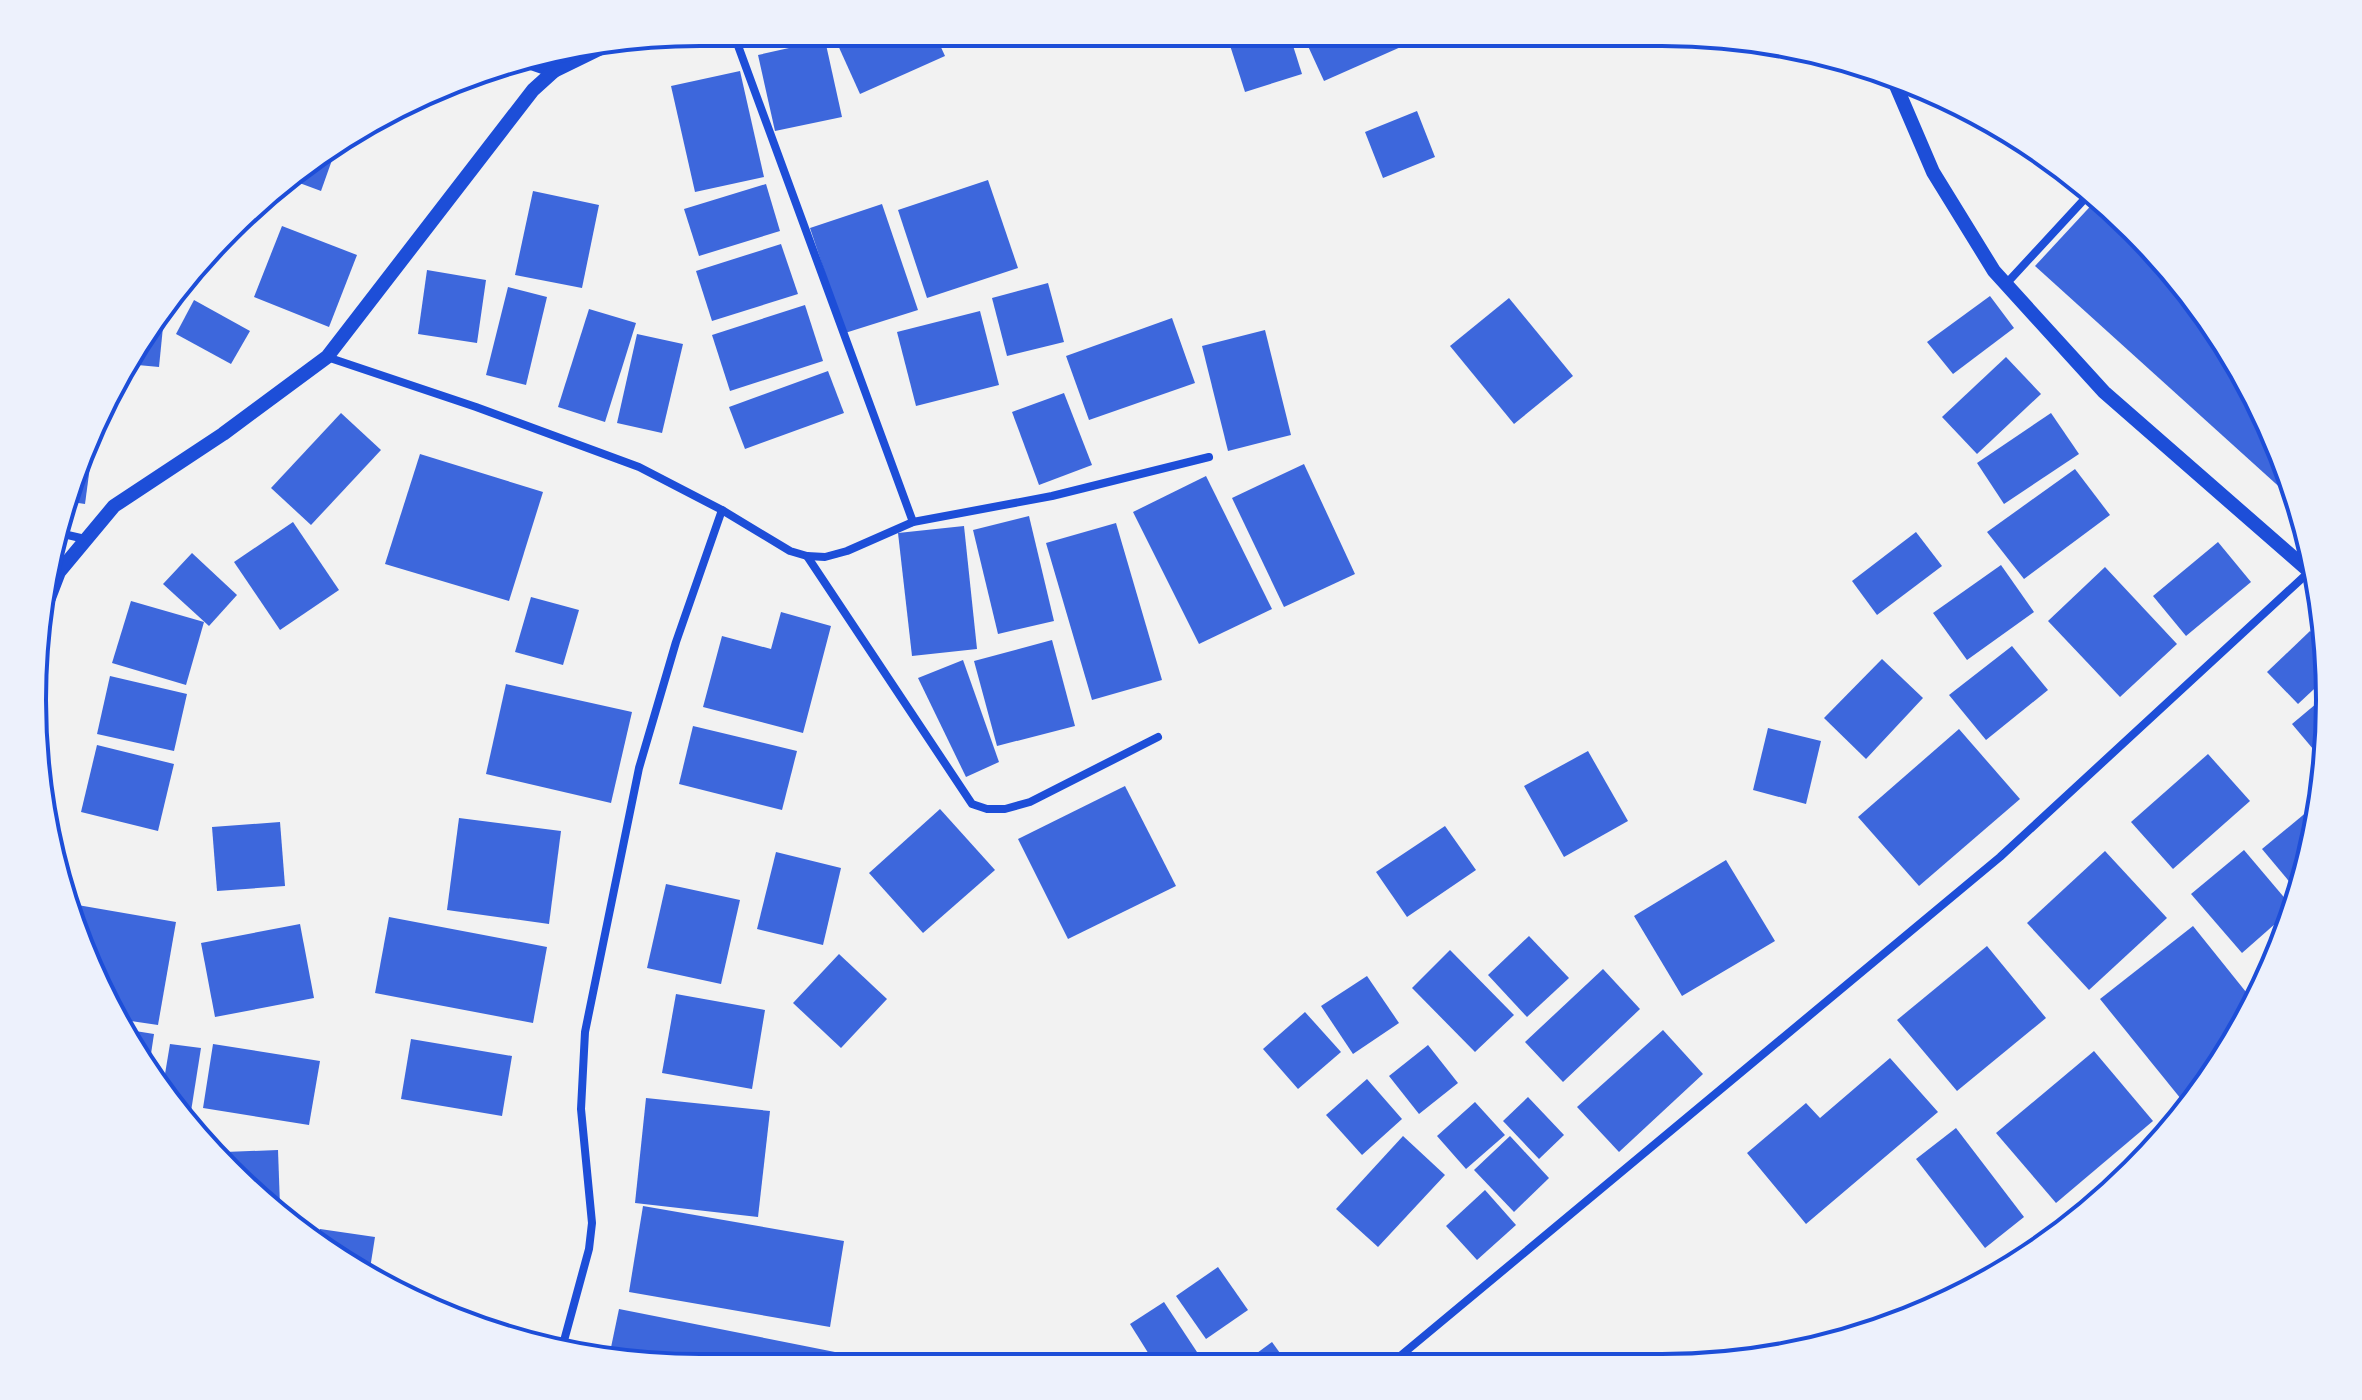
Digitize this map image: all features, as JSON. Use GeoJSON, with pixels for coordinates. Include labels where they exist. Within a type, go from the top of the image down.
{"type":"FeatureCollection","features":[{"type":"Feature","properties":{"kind":"street"},"geometry":{"type":"LineString","coordinates":[[738,46],[913,522]]}},
{"type":"Feature","properties":{"kind":"street"},"geometry":{"type":"LineString","coordinates":[[59,572],[114,506],[223,434],[327,357],[533,90],[554,71],[582,57]]}},
{"type":"Feature","properties":{"kind":"street"},"geometry":{"type":"LineString","coordinates":[[540,66],[554,71]]}},
{"type":"Feature","properties":{"kind":"street"},"geometry":{"type":"LineString","coordinates":[[1898,91],[1933,172],[1994,271],[2104,392],[2301,564]]}},
{"type":"Feature","properties":{"kind":"street"},"geometry":{"type":"LineString","coordinates":[[2006,284],[2083,200]]}},
{"type":"Feature","properties":{"kind":"street"},"geometry":{"type":"LineString","coordinates":[[327,357],[639,467],[722,510],[790,551],[807,556],[825,557],[847,551],[913,522],[1052,496],[1209,457]]}},
{"type":"Feature","properties":{"kind":"street"},"geometry":{"type":"LineString","coordinates":[[564,1339],[589,1249],[592,1223],[581,1109],[585,1032],[639,768],[676,642],[722,510]]}},
{"type":"Feature","properties":{"kind":"street"},"geometry":{"type":"LineString","coordinates":[[67,535],[85,539]]}},
{"type":"Feature","properties":{"kind":"street"},"geometry":{"type":"LineString","coordinates":[[807,556],[972,804],[987,809],[1005,809],[1030,802],[1158,737]]}},
{"type":"Feature","properties":{"kind":"street"},"geometry":{"type":"LineString","coordinates":[[1403,1354],[2000,857],[2305,583]]}},
{"type":"Feature","properties":{"kind":"building"},"geometry":{"type":"Polygon","coordinates":[[[798,46],[826,46],[842,117],[775,131],[758,55],[798,46]]]}},
{"type":"Feature","properties":{"kind":"building"},"geometry":{"type":"Polygon","coordinates":[[[838,46],[940,46],[945,56],[860,94],[838,46]]]}},
{"type":"Feature","properties":{"kind":"building"},"geometry":{"type":"Polygon","coordinates":[[[1230,46],[1293,46],[1302,74],[1245,92],[1230,46]]]}},
{"type":"Feature","properties":{"kind":"building"},"geometry":{"type":"Polygon","coordinates":[[[1308,46],[1403,46],[1324,81],[1308,46]]]}},
{"type":"Feature","properties":{"kind":"building"},"geometry":{"type":"Polygon","coordinates":[[[740,71],[764,177],[695,192],[671,86],[740,71]]]}},
{"type":"Feature","properties":{"kind":"building"},"geometry":{"type":"Polygon","coordinates":[[[1417,111],[1435,157],[1383,178],[1365,132],[1417,111]]]}},
{"type":"Feature","properties":{"kind":"building"},"geometry":{"type":"Polygon","coordinates":[[[332,159],[321,191],[300,183],[332,159]]]}},
{"type":"Feature","properties":{"kind":"building"},"geometry":{"type":"Polygon","coordinates":[[[988,180],[1018,268],[927,298],[898,210],[988,180]]]}},
{"type":"Feature","properties":{"kind":"building"},"geometry":{"type":"Polygon","coordinates":[[[766,184],[780,231],[699,256],[684,209],[766,184]]]}},
{"type":"Feature","properties":{"kind":"building"},"geometry":{"type":"Polygon","coordinates":[[[533,191],[599,205],[582,288],[515,275],[533,191]]]}},
{"type":"Feature","properties":{"kind":"building"},"geometry":{"type":"Polygon","coordinates":[[[882,204],[918,310],[845,333],[810,228],[882,204]]]}},
{"type":"Feature","properties":{"kind":"building"},"geometry":{"type":"Polygon","coordinates":[[[2091,206],[2093,208],[2154,269],[2206,337],[2249,411],[2280,488],[2035,266],[2091,206]]]}},
{"type":"Feature","properties":{"kind":"building"},"geometry":{"type":"Polygon","coordinates":[[[282,226],[357,255],[329,327],[254,297],[282,226]]]}},
{"type":"Feature","properties":{"kind":"building"},"geometry":{"type":"Polygon","coordinates":[[[781,244],[798,294],[712,321],[696,271],[781,244]]]}},
{"type":"Feature","properties":{"kind":"building"},"geometry":{"type":"Polygon","coordinates":[[[427,270],[486,280],[477,343],[418,334],[427,270]]]}},
{"type":"Feature","properties":{"kind":"building"},"geometry":{"type":"Polygon","coordinates":[[[1048,283],[1064,342],[1007,356],[992,298],[1048,283]]]}},
{"type":"Feature","properties":{"kind":"building"},"geometry":{"type":"Polygon","coordinates":[[[508,287],[547,297],[526,385],[486,375],[508,287]]]}},
{"type":"Feature","properties":{"kind":"building"},"geometry":{"type":"Polygon","coordinates":[[[1990,296],[2014,328],[1953,374],[1927,342],[1990,296]]]}},
{"type":"Feature","properties":{"kind":"building"},"geometry":{"type":"Polygon","coordinates":[[[1509,298],[1573,376],[1514,424],[1450,346],[1509,298]]]}},
{"type":"Feature","properties":{"kind":"building"},"geometry":{"type":"Polygon","coordinates":[[[194,300],[250,331],[231,364],[176,334],[194,300]]]}},
{"type":"Feature","properties":{"kind":"building"},"geometry":{"type":"Polygon","coordinates":[[[805,305],[823,361],[730,391],[712,335],[805,305]]]}},
{"type":"Feature","properties":{"kind":"building"},"geometry":{"type":"Polygon","coordinates":[[[589,309],[636,323],[605,422],[558,407],[589,309]]]}},
{"type":"Feature","properties":{"kind":"building"},"geometry":{"type":"Polygon","coordinates":[[[980,311],[999,385],[916,406],[897,332],[980,311]]]}},
{"type":"Feature","properties":{"kind":"building"},"geometry":{"type":"Polygon","coordinates":[[[1172,318],[1195,383],[1089,420],[1066,356],[1172,318]]]}},
{"type":"Feature","properties":{"kind":"building"},"geometry":{"type":"Polygon","coordinates":[[[163,327],[159,367],[139,365],[163,327]]]}},
{"type":"Feature","properties":{"kind":"building"},"geometry":{"type":"Polygon","coordinates":[[[1265,330],[1291,435],[1228,451],[1202,346],[1265,330]]]}},
{"type":"Feature","properties":{"kind":"building"},"geometry":{"type":"Polygon","coordinates":[[[637,334],[683,344],[662,433],[617,423],[637,334]]]}},
{"type":"Feature","properties":{"kind":"building"},"geometry":{"type":"Polygon","coordinates":[[[2006,357],[2041,394],[1977,454],[1942,417],[2006,357]]]}},
{"type":"Feature","properties":{"kind":"building"},"geometry":{"type":"Polygon","coordinates":[[[828,371],[844,413],[745,449],[729,407],[828,371]]]}},
{"type":"Feature","properties":{"kind":"building"},"geometry":{"type":"Polygon","coordinates":[[[1064,393],[1092,465],[1039,485],[1012,412],[1064,393]]]}},
{"type":"Feature","properties":{"kind":"building"},"geometry":{"type":"Polygon","coordinates":[[[341,413],[381,450],[311,525],[271,488],[341,413]]]}},
{"type":"Feature","properties":{"kind":"building"},"geometry":{"type":"Polygon","coordinates":[[[2051,413],[2079,454],[2004,504],[1977,463],[2051,413]]]}},
{"type":"Feature","properties":{"kind":"building"},"geometry":{"type":"Polygon","coordinates":[[[420,454],[543,492],[509,601],[385,564],[420,454]]]}},
{"type":"Feature","properties":{"kind":"building"},"geometry":{"type":"Polygon","coordinates":[[[1304,464],[1355,574],[1284,607],[1232,498],[1304,464]]]}},
{"type":"Feature","properties":{"kind":"building"},"geometry":{"type":"Polygon","coordinates":[[[90,466],[85,504],[77,503],[90,466]]]}},
{"type":"Feature","properties":{"kind":"building"},"geometry":{"type":"Polygon","coordinates":[[[2075,469],[2110,515],[2024,579],[1987,532],[2075,469]]]}},
{"type":"Feature","properties":{"kind":"building"},"geometry":{"type":"Polygon","coordinates":[[[1206,476],[1272,609],[1199,644],[1133,512],[1206,476]]]}},
{"type":"Feature","properties":{"kind":"building"},"geometry":{"type":"Polygon","coordinates":[[[1029,516],[1054,621],[998,634],[973,530],[1029,516]]]}},
{"type":"Feature","properties":{"kind":"building"},"geometry":{"type":"Polygon","coordinates":[[[293,522],[339,590],[280,630],[234,562],[293,522]]]}},
{"type":"Feature","properties":{"kind":"building"},"geometry":{"type":"Polygon","coordinates":[[[1116,523],[1162,680],[1092,700],[1046,543],[1116,523]]]}},
{"type":"Feature","properties":{"kind":"building"},"geometry":{"type":"Polygon","coordinates":[[[964,526],[977,649],[912,656],[898,533],[964,526]]]}},
{"type":"Feature","properties":{"kind":"building"},"geometry":{"type":"Polygon","coordinates":[[[1916,532],[1942,566],[1877,615],[1852,581],[1916,532]]]}},
{"type":"Feature","properties":{"kind":"building"},"geometry":{"type":"Polygon","coordinates":[[[2218,542],[2251,582],[2186,636],[2153,596],[2218,542]]]}},
{"type":"Feature","properties":{"kind":"building"},"geometry":{"type":"Polygon","coordinates":[[[192,553],[237,595],[209,626],[163,584],[192,553]]]}},
{"type":"Feature","properties":{"kind":"building"},"geometry":{"type":"Polygon","coordinates":[[[2001,565],[2034,612],[1967,660],[1933,613],[2001,565]]]}},
{"type":"Feature","properties":{"kind":"building"},"geometry":{"type":"Polygon","coordinates":[[[2105,567],[2177,644],[2120,697],[2048,621],[2105,567]]]}},
{"type":"Feature","properties":{"kind":"building"},"geometry":{"type":"Polygon","coordinates":[[[531,597],[579,610],[563,665],[515,652],[531,597]]]}},
{"type":"Feature","properties":{"kind":"building"},"geometry":{"type":"Polygon","coordinates":[[[131,601],[204,622],[186,685],[112,663],[131,601]]]}},
{"type":"Feature","properties":{"kind":"building"},"geometry":{"type":"Polygon","coordinates":[[[781,612],[831,626],[803,733],[703,707],[722,636],[771,649],[781,612]]]}},
{"type":"Feature","properties":{"kind":"building"},"geometry":{"type":"Polygon","coordinates":[[[2310,631],[2312,633],[2316,687],[2298,704],[2267,672],[2310,631]]]}},
{"type":"Feature","properties":{"kind":"building"},"geometry":{"type":"Polygon","coordinates":[[[1052,640],[1075,726],[997,746],[974,661],[1052,640]]]}},
{"type":"Feature","properties":{"kind":"building"},"geometry":{"type":"Polygon","coordinates":[[[2012,646],[2048,690],[1986,740],[1949,695],[2012,646]]]}},
{"type":"Feature","properties":{"kind":"building"},"geometry":{"type":"Polygon","coordinates":[[[1882,659],[1923,698],[1866,759],[1824,718],[1882,659]]]}},
{"type":"Feature","properties":{"kind":"building"},"geometry":{"type":"Polygon","coordinates":[[[963,660],[999,762],[966,777],[918,678],[963,660]]]}},
{"type":"Feature","properties":{"kind":"building"},"geometry":{"type":"Polygon","coordinates":[[[110,676],[187,694],[174,751],[97,734],[110,676]]]}},
{"type":"Feature","properties":{"kind":"building"},"geometry":{"type":"Polygon","coordinates":[[[506,684],[632,712],[611,803],[486,774],[506,684]]]}},
{"type":"Feature","properties":{"kind":"building"},"geometry":{"type":"Polygon","coordinates":[[[2316,704],[2314,750],[2292,724],[2316,704]]]}},
{"type":"Feature","properties":{"kind":"building"},"geometry":{"type":"Polygon","coordinates":[[[693,726],[797,751],[782,810],[679,784],[693,726]]]}},
{"type":"Feature","properties":{"kind":"building"},"geometry":{"type":"Polygon","coordinates":[[[1768,728],[1821,741],[1806,804],[1753,790],[1768,728]]]}},
{"type":"Feature","properties":{"kind":"building"},"geometry":{"type":"Polygon","coordinates":[[[1959,729],[2020,799],[1919,886],[1858,817],[1959,729]]]}},
{"type":"Feature","properties":{"kind":"building"},"geometry":{"type":"Polygon","coordinates":[[[97,745],[174,764],[158,831],[81,812],[97,745]]]}},
{"type":"Feature","properties":{"kind":"building"},"geometry":{"type":"Polygon","coordinates":[[[1588,751],[1628,821],[1564,857],[1524,786],[1588,751]]]}},
{"type":"Feature","properties":{"kind":"building"},"geometry":{"type":"Polygon","coordinates":[[[2208,754],[2250,801],[2173,869],[2131,822],[2208,754]]]}},
{"type":"Feature","properties":{"kind":"building"},"geometry":{"type":"Polygon","coordinates":[[[1125,786],[1176,886],[1068,939],[1018,839],[1125,786]]]}},
{"type":"Feature","properties":{"kind":"building"},"geometry":{"type":"Polygon","coordinates":[[[940,809],[995,870],[923,933],[869,873],[940,809]]]}},
{"type":"Feature","properties":{"kind":"building"},"geometry":{"type":"Polygon","coordinates":[[[2305,813],[2290,882],[2262,849],[2305,813]]]}},
{"type":"Feature","properties":{"kind":"building"},"geometry":{"type":"Polygon","coordinates":[[[459,818],[561,831],[549,924],[447,910],[459,818]]]}},
{"type":"Feature","properties":{"kind":"building"},"geometry":{"type":"Polygon","coordinates":[[[280,822],[285,886],[217,891],[212,827],[280,822]]]}},
{"type":"Feature","properties":{"kind":"building"},"geometry":{"type":"Polygon","coordinates":[[[1445,826],[1476,870],[1407,917],[1376,872],[1445,826]]]}},
{"type":"Feature","properties":{"kind":"building"},"geometry":{"type":"Polygon","coordinates":[[[2244,850],[2285,898],[2276,923],[2242,953],[2191,894],[2244,850]]]}},
{"type":"Feature","properties":{"kind":"building"},"geometry":{"type":"Polygon","coordinates":[[[2105,851],[2167,918],[2089,990],[2027,923],[2105,851]]]}},
{"type":"Feature","properties":{"kind":"building"},"geometry":{"type":"Polygon","coordinates":[[[776,852],[841,868],[823,945],[757,929],[776,852]]]}},
{"type":"Feature","properties":{"kind":"building"},"geometry":{"type":"Polygon","coordinates":[[[1726,860],[1775,941],[1682,996],[1634,916],[1726,860]]]}},
{"type":"Feature","properties":{"kind":"building"},"geometry":{"type":"Polygon","coordinates":[[[666,884],[740,900],[721,984],[647,968],[666,884]]]}},
{"type":"Feature","properties":{"kind":"building"},"geometry":{"type":"Polygon","coordinates":[[[80,905],[176,922],[158,1025],[131,1021],[113,989],[80,905]]]}},
{"type":"Feature","properties":{"kind":"building"},"geometry":{"type":"Polygon","coordinates":[[[389,917],[547,947],[533,1023],[375,993],[389,917]]]}},
{"type":"Feature","properties":{"kind":"building"},"geometry":{"type":"Polygon","coordinates":[[[300,924],[314,998],[215,1017],[201,943],[300,924]]]}},
{"type":"Feature","properties":{"kind":"building"},"geometry":{"type":"Polygon","coordinates":[[[2193,926],[2247,993],[2206,1063],[2181,1098],[2100,999],[2193,926]]]}},
{"type":"Feature","properties":{"kind":"building"},"geometry":{"type":"Polygon","coordinates":[[[1529,936],[1569,978],[1527,1017],[1488,975],[1529,936]]]}},
{"type":"Feature","properties":{"kind":"building"},"geometry":{"type":"Polygon","coordinates":[[[1987,946],[2046,1018],[1957,1091],[1897,1020],[1987,946]]]}},
{"type":"Feature","properties":{"kind":"building"},"geometry":{"type":"Polygon","coordinates":[[[1450,950],[1514,1015],[1475,1052],[1412,988],[1450,950]]]}},
{"type":"Feature","properties":{"kind":"building"},"geometry":{"type":"Polygon","coordinates":[[[839,954],[887,999],[841,1048],[793,1003],[839,954]]]}},
{"type":"Feature","properties":{"kind":"building"},"geometry":{"type":"Polygon","coordinates":[[[1603,969],[1640,1009],[1563,1082],[1525,1042],[1603,969]]]}},
{"type":"Feature","properties":{"kind":"building"},"geometry":{"type":"Polygon","coordinates":[[[1367,976],[1399,1023],[1353,1054],[1321,1006],[1367,976]]]}},
{"type":"Feature","properties":{"kind":"building"},"geometry":{"type":"Polygon","coordinates":[[[676,994],[765,1010],[752,1089],[662,1073],[676,994]]]}},
{"type":"Feature","properties":{"kind":"building"},"geometry":{"type":"Polygon","coordinates":[[[1305,1012],[1341,1052],[1298,1089],[1263,1049],[1305,1012]]]}},
{"type":"Feature","properties":{"kind":"building"},"geometry":{"type":"Polygon","coordinates":[[[1663,1030],[1703,1074],[1619,1152],[1577,1107],[1663,1030]]]}},
{"type":"Feature","properties":{"kind":"building"},"geometry":{"type":"Polygon","coordinates":[[[137,1031],[154,1034],[151,1055],[137,1031]]]}},
{"type":"Feature","properties":{"kind":"building"},"geometry":{"type":"Polygon","coordinates":[[[411,1039],[512,1056],[502,1116],[401,1099],[411,1039]]]}},
{"type":"Feature","properties":{"kind":"building"},"geometry":{"type":"Polygon","coordinates":[[[170,1044],[201,1048],[191,1110],[165,1075],[170,1044]]]}},
{"type":"Feature","properties":{"kind":"building"},"geometry":{"type":"Polygon","coordinates":[[[213,1044],[320,1061],[309,1125],[203,1108],[213,1044]]]}},
{"type":"Feature","properties":{"kind":"building"},"geometry":{"type":"Polygon","coordinates":[[[1428,1045],[1458,1083],[1419,1114],[1389,1076],[1428,1045]]]}},
{"type":"Feature","properties":{"kind":"building"},"geometry":{"type":"Polygon","coordinates":[[[2094,1051],[2153,1121],[2056,1203],[1996,1133],[2094,1051]]]}},
{"type":"Feature","properties":{"kind":"building"},"geometry":{"type":"Polygon","coordinates":[[[1890,1058],[1938,1112],[1806,1224],[1747,1153],[1806,1103],[1820,1118],[1890,1058]]]}},
{"type":"Feature","properties":{"kind":"building"},"geometry":{"type":"Polygon","coordinates":[[[1367,1079],[1402,1119],[1362,1155],[1326,1115],[1367,1079]]]}},
{"type":"Feature","properties":{"kind":"building"},"geometry":{"type":"Polygon","coordinates":[[[1528,1097],[1564,1135],[1539,1159],[1503,1121],[1528,1097]]]}},
{"type":"Feature","properties":{"kind":"building"},"geometry":{"type":"Polygon","coordinates":[[[646,1098],[770,1111],[758,1217],[635,1203],[646,1098]]]}},
{"type":"Feature","properties":{"kind":"building"},"geometry":{"type":"Polygon","coordinates":[[[1475,1102],[1505,1135],[1466,1169],[1437,1136],[1475,1102]]]}},
{"type":"Feature","properties":{"kind":"building"},"geometry":{"type":"Polygon","coordinates":[[[1956,1128],[2024,1217],[1985,1248],[1916,1159],[1956,1128]]]}},
{"type":"Feature","properties":{"kind":"building"},"geometry":{"type":"Polygon","coordinates":[[[1403,1136],[1445,1175],[1378,1247],[1336,1209],[1403,1136]]]}},
{"type":"Feature","properties":{"kind":"building"},"geometry":{"type":"Polygon","coordinates":[[[1510,1136],[1549,1178],[1514,1212],[1474,1170],[1510,1136]]]}},
{"type":"Feature","properties":{"kind":"building"},"geometry":{"type":"Polygon","coordinates":[[[278,1150],[280,1201],[269,1192],[228,1152],[278,1150]]]}},
{"type":"Feature","properties":{"kind":"building"},"geometry":{"type":"Polygon","coordinates":[[[1485,1190],[1516,1225],[1477,1260],[1446,1226],[1485,1190]]]}},
{"type":"Feature","properties":{"kind":"building"},"geometry":{"type":"Polygon","coordinates":[[[643,1206],[844,1241],[830,1327],[629,1292],[643,1206]]]}},
{"type":"Feature","properties":{"kind":"building"},"geometry":{"type":"Polygon","coordinates":[[[320,1229],[375,1237],[371,1265],[337,1244],[320,1229]]]}},
{"type":"Feature","properties":{"kind":"building"},"geometry":{"type":"Polygon","coordinates":[[[1218,1267],[1248,1310],[1206,1339],[1176,1296],[1218,1267]]]}},
{"type":"Feature","properties":{"kind":"building"},"geometry":{"type":"Polygon","coordinates":[[[1164,1302],[1197,1352],[1149,1354],[1130,1324],[1164,1302]]]}},
{"type":"Feature","properties":{"kind":"building"},"geometry":{"type":"Polygon","coordinates":[[[619,1309],[840,1353],[657,1353],[611,1347],[619,1309]]]}},
{"type":"Feature","properties":{"kind":"building"},"geometry":{"type":"Polygon","coordinates":[[[1272,1342],[1281,1354],[1256,1354],[1272,1342]]]}}]}
